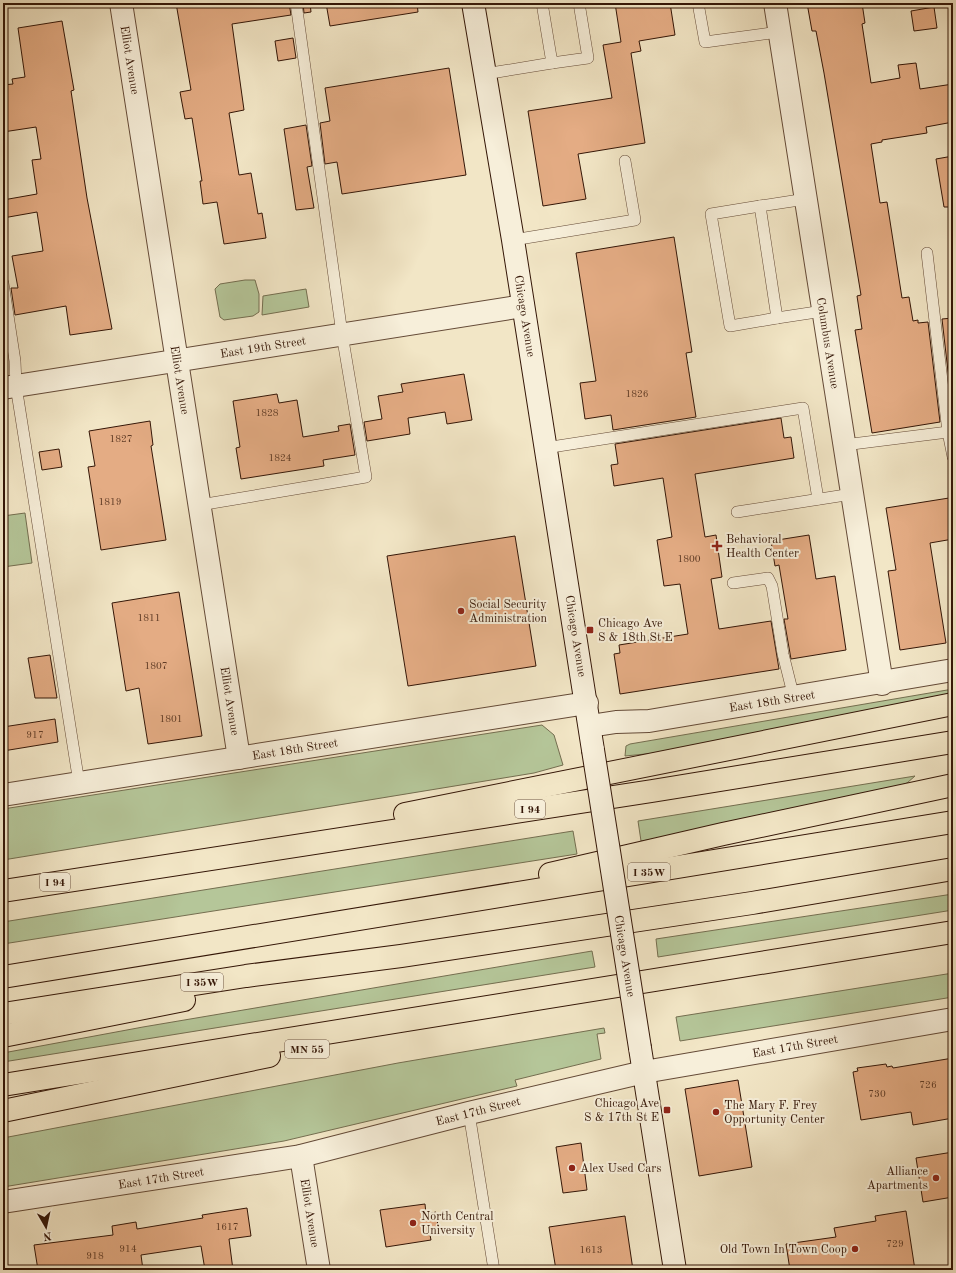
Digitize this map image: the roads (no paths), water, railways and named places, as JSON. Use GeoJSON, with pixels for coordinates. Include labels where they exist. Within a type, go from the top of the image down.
{"type":"FeatureCollection","features":[{"type":"Feature","properties":{"kind":"highway"},"geometry":{"type":"LineString","coordinates":[[107,874],[953,704]]}},
{"type":"Feature","properties":{"kind":"highway","name":"I 94"},"geometry":{"type":"LineString","coordinates":[[3,891],[636,793],[953,742]]}},
{"type":"Feature","properties":{"kind":"highway"},"geometry":{"type":"LineString","coordinates":[[345,922],[723,834],[953,785]]}},
{"type":"Feature","properties":{"kind":"highway","name":"I 35W"},"geometry":{"type":"LineString","coordinates":[[3,977],[953,822]]}},
{"type":"Feature","properties":{"kind":"highway","name":"I 35W"},"geometry":{"type":"LineString","coordinates":[[3,1014],[246,976],[401,956],[752,903],[953,869]]}},
{"type":"Feature","properties":{"kind":"highway"},"geometry":{"type":"LineString","coordinates":[[3,1085],[953,932]]}},
{"type":"Feature","properties":{"kind":"highway"},"geometry":{"type":"LineString","coordinates":[[3,1036],[401,956]]}},
{"type":"Feature","properties":{"kind":"highway","name":"MN 55"},"geometry":{"type":"LineString","coordinates":[[3,1111],[611,987]]}},
{"type":"Feature","properties":{"kind":"street","name":"Elliot Avenue"},"geometry":{"type":"LineString","coordinates":[[121,3],[239,758]]}},
{"type":"Feature","properties":{"kind":"street","name":"Chicago Avenue"},"geometry":{"type":"LineString","coordinates":[[473,3],[513,240],[545,448],[587,703],[593,750],[675,1270]]}},
{"type":"Feature","properties":{"kind":"street","name":"Columbus Avenue"},"geometry":{"type":"LineString","coordinates":[[775,3],[882,684]]}},
{"type":"Feature","properties":{"kind":"street","name":"East 19th Street"},"geometry":{"type":"LineString","coordinates":[[9,387],[523,306]]}},
{"type":"Feature","properties":{"kind":"street","name":"East 18th Street"},"geometry":{"type":"LineString","coordinates":[[590,726],[616,722],[649,721],[882,684],[953,670]]}},
{"type":"Feature","properties":{"kind":"street","name":"East 18th Street"},"geometry":{"type":"LineString","coordinates":[[3,795],[587,703]]}},
{"type":"Feature","properties":{"kind":"street","name":"East 17th Street"},"geometry":{"type":"LineString","coordinates":[[3,1202],[301,1156],[469,1113],[644,1072],[953,1019]]}},
{"type":"Feature","properties":{"kind":"street","name":"Elliot Avenue"},"geometry":{"type":"LineString","coordinates":[[301,1156],[318,1270]]}},
{"type":"Feature","properties":{"kind":"lane"},"geometry":{"type":"LineString","coordinates":[[200,506],[366,476],[342,334],[296,3]]}},
{"type":"Feature","properties":{"kind":"lane"},"geometry":{"type":"LineString","coordinates":[[542,3],[552,63]]}},
{"type":"Feature","properties":{"kind":"lane"},"geometry":{"type":"LineString","coordinates":[[485,74],[588,58],[579,3]]}},
{"type":"Feature","properties":{"kind":"lane"},"geometry":{"type":"LineString","coordinates":[[698,3],[705,42],[780,32]]}},
{"type":"Feature","properties":{"kind":"lane"},"geometry":{"type":"LineString","coordinates":[[513,240],[635,220],[625,161]]}},
{"type":"Feature","properties":{"kind":"lane"},"geometry":{"type":"LineString","coordinates":[[806,199],[712,214],[730,326],[824,312]]}},
{"type":"Feature","properties":{"kind":"lane"},"geometry":{"type":"LineString","coordinates":[[760,206],[777,318]]}},
{"type":"Feature","properties":{"kind":"lane"},"geometry":{"type":"LineString","coordinates":[[927,253],[948,432],[953,457]]}},
{"type":"Feature","properties":{"kind":"lane"},"geometry":{"type":"LineString","coordinates":[[3,283],[15,361],[9,387],[79,783]]}},
{"type":"Feature","properties":{"kind":"lane"},"geometry":{"type":"LineString","coordinates":[[545,448],[803,408],[818,499]]}},
{"type":"Feature","properties":{"kind":"lane"},"geometry":{"type":"LineString","coordinates":[[844,445],[948,432]]}},
{"type":"Feature","properties":{"kind":"lane"},"geometry":{"type":"LineString","coordinates":[[737,512],[852,494]]}},
{"type":"Feature","properties":{"kind":"lane"},"geometry":{"type":"LineString","coordinates":[[733,583],[768,578],[772,586],[783,654],[794,698]]}},
{"type":"Feature","properties":{"kind":"lane"},"geometry":{"type":"LineString","coordinates":[[469,1113],[494,1270]]}},
{"type":"Feature","properties":{"kind":"place","name":"Behavioral Health Center"},"geometry":{"type":"Point","coordinates":[717,546]}},
{"type":"Feature","properties":{"kind":"place","name":"Social Security Administration"},"geometry":{"type":"Point","coordinates":[461,611]}},
{"type":"Feature","properties":{"kind":"place","name":"Chicago Ave S & 18th St E"},"geometry":{"type":"Point","coordinates":[590,630]}},
{"type":"Feature","properties":{"kind":"place","name":"Chicago Ave S & 17th St E"},"geometry":{"type":"Point","coordinates":[667,1110]}},
{"type":"Feature","properties":{"kind":"place","name":"The Mary F. Frey Opportunity Center"},"geometry":{"type":"Point","coordinates":[716,1112]}},
{"type":"Feature","properties":{"kind":"place","name":"Alex Used Cars"},"geometry":{"type":"Point","coordinates":[572,1168]}},
{"type":"Feature","properties":{"kind":"place","name":"Alliance Apartments"},"geometry":{"type":"Point","coordinates":[936,1178]}},
{"type":"Feature","properties":{"kind":"place","name":"North Central University"},"geometry":{"type":"Point","coordinates":[413,1223]}},
{"type":"Feature","properties":{"kind":"place","name":"Old Town In Town Coop"},"geometry":{"type":"Point","coordinates":[855,1249]}}]}
